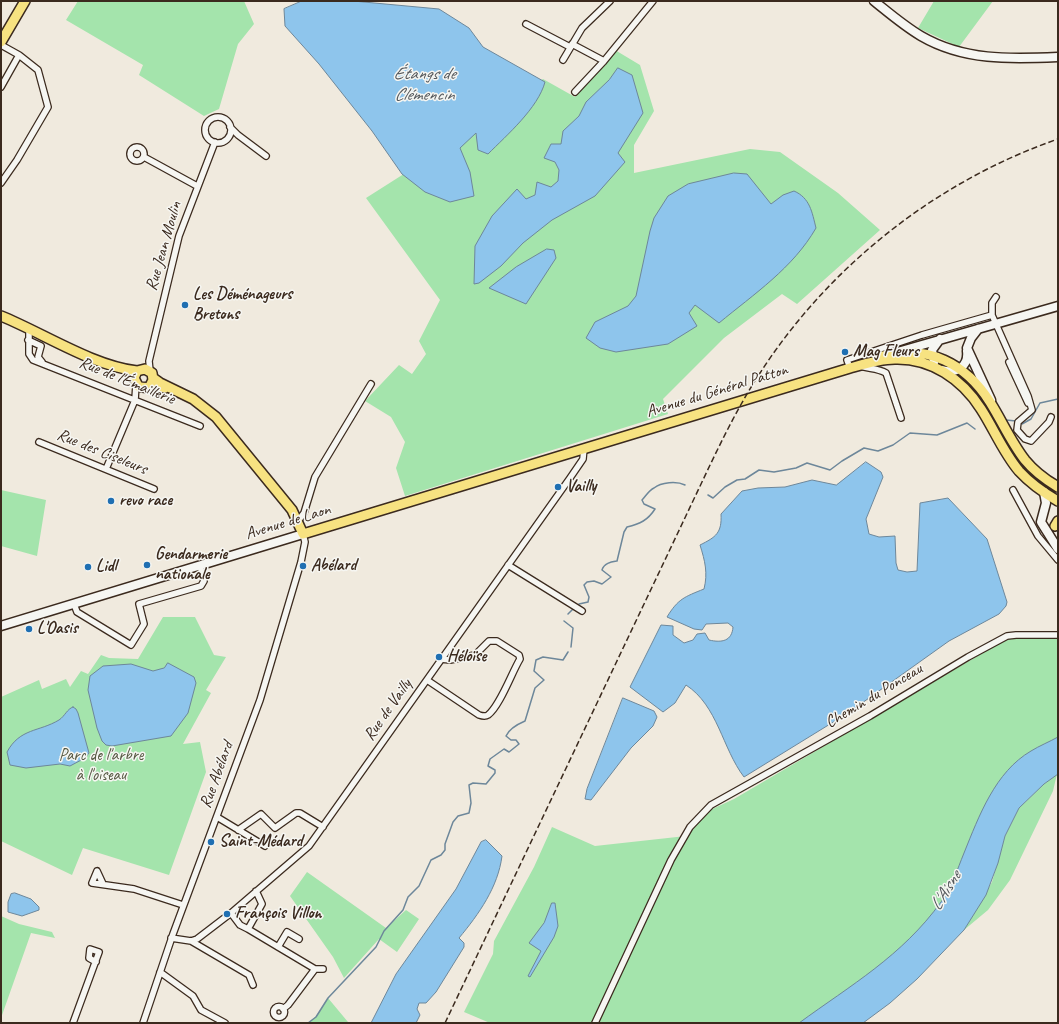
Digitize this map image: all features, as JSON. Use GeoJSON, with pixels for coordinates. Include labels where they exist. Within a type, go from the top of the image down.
{"type":"FeatureCollection","features":[{"type":"Feature","properties":{"kind":"main road"},"geometry":{"type":"LineString","coordinates":[[1,44],[25,1]]}},
{"type":"Feature","properties":{"kind":"main road"},"geometry":{"type":"LineString","coordinates":[[874,1],[916,33],[955,51],[986,58],[1058,57]]}},
{"type":"Feature","properties":{"kind":"main road"},"geometry":{"type":"LineString","coordinates":[[860,366],[882,356],[1058,306]]}},
{"type":"Feature","properties":{"kind":"main road"},"geometry":{"type":"LineString","coordinates":[[1,316],[30,335]]}},
{"type":"Feature","properties":{"kind":"main road"},"geometry":{"type":"LineString","coordinates":[[1,321],[30,335],[160,383],[185,394],[200,403],[216,417],[241,450],[264,473],[292,510],[303,534]]}},
{"type":"Feature","properties":{"kind":"main road"},"geometry":{"type":"LineString","coordinates":[[860,366],[895,359],[922,362],[949,372],[960,369],[966,361],[967,349],[971,338],[978,329]]}},
{"type":"Feature","properties":{"kind":"main road"},"geometry":{"type":"LineString","coordinates":[[949,336],[961,340],[967,349],[985,385],[996,412]]}},
{"type":"Feature","properties":{"kind":"main road"},"geometry":{"type":"LineString","coordinates":[[940,339],[934,347],[932,356],[940,369],[964,387],[975,400],[1006,453],[1020,472],[1044,492],[1058,501]]}},
{"type":"Feature","properties":{"kind":"main road"},"geometry":{"type":"LineString","coordinates":[[900,351],[932,356],[946,361],[960,369],[984,394],[1013,443],[1026,461],[1058,487]]}},
{"type":"Feature","properties":{"kind":"main road","name":"Avenue du Général Patton"},"geometry":{"type":"LineString","coordinates":[[584,448],[860,366]]}},
{"type":"Feature","properties":{"kind":"main road","name":"Avenue de Laon"},"geometry":{"type":"LineString","coordinates":[[1,626],[584,448]]}},
{"type":"Feature","properties":{"kind":"main road"},"geometry":{"type":"LineString","coordinates":[[1044,492],[1046,503],[1041,522],[1058,549]]}},
{"type":"Feature","properties":{"kind":"main road"},"geometry":{"type":"LineString","coordinates":[[1056,523],[1055,536],[1058,545]]}},
{"type":"Feature","properties":{"kind":"street"},"geometry":{"type":"LineString","coordinates":[[563,60],[582,28],[610,1]]}},
{"type":"Feature","properties":{"kind":"street"},"geometry":{"type":"LineString","coordinates":[[575,92],[604,62],[653,1]]}},
{"type":"Feature","properties":{"kind":"street"},"geometry":{"type":"LineString","coordinates":[[526,24],[604,62]]}},
{"type":"Feature","properties":{"kind":"street"},"geometry":{"type":"LineString","coordinates":[[1,44],[19,55],[38,70],[48,107],[1,184]]}},
{"type":"Feature","properties":{"kind":"street"},"geometry":{"type":"LineString","coordinates":[[1,87],[19,55]]}},
{"type":"Feature","properties":{"kind":"street"},"geometry":{"type":"LineString","coordinates":[[238,135],[230,136],[225,141],[215,142],[206,135],[206,127],[211,120],[222,118],[238,135],[266,156]]}},
{"type":"Feature","properties":{"kind":"street"},"geometry":{"type":"LineString","coordinates":[[230,127],[230,136]]}},
{"type":"Feature","properties":{"kind":"street","name":"Rue Jean Moulin"},"geometry":{"type":"LineString","coordinates":[[136,398],[149,361],[179,236],[215,142]]}},
{"type":"Feature","properties":{"kind":"street"},"geometry":{"type":"LineString","coordinates":[[144,157],[197,186]]}},
{"type":"Feature","properties":{"kind":"street"},"geometry":{"type":"LineString","coordinates":[[996,297],[992,304],[992,315],[1000,341],[1025,400],[1030,405],[1032,410],[1018,422],[1016,426],[1017,430],[1025,439],[1031,441],[1049,422],[1051,417]]}},
{"type":"Feature","properties":{"kind":"street"},"geometry":{"type":"LineString","coordinates":[[850,368],[847,360],[922,335],[992,315]]}},
{"type":"Feature","properties":{"kind":"street"},"geometry":{"type":"LineString","coordinates":[[30,335],[41,346],[38,357],[42,362]]}},
{"type":"Feature","properties":{"kind":"street","name":"Rue de l'Émaillerie"},"geometry":{"type":"LineString","coordinates":[[30,335],[31,358],[136,398],[200,426]]}},
{"type":"Feature","properties":{"kind":"street"},"geometry":{"type":"LineString","coordinates":[[860,366],[866,368],[877,368],[886,373],[900,418]]}},
{"type":"Feature","properties":{"kind":"street"},"geometry":{"type":"LineString","coordinates":[[106,469],[143,378]]}},
{"type":"Feature","properties":{"kind":"street"},"geometry":{"type":"LineString","coordinates":[[298,521],[304,513],[315,477],[371,384]]}},
{"type":"Feature","properties":{"kind":"street","name":"Rue des Ciseleurs"},"geometry":{"type":"LineString","coordinates":[[39,442],[154,489]]}},
{"type":"Feature","properties":{"kind":"street","name":"Rue de Vailly"},"geometry":{"type":"LineString","coordinates":[[191,941],[197,939],[231,913],[303,852],[323,827],[583,459],[584,448]]}},
{"type":"Feature","properties":{"kind":"street"},"geometry":{"type":"LineString","coordinates":[[1013,490],[1038,536],[1058,560]]}},
{"type":"Feature","properties":{"kind":"street","name":"Rue Abélard"},"geometry":{"type":"LineString","coordinates":[[143,1023],[171,938],[260,700],[301,562],[305,542],[303,534]]}},
{"type":"Feature","properties":{"kind":"street"},"geometry":{"type":"LineString","coordinates":[[508,564],[582,611]]}},
{"type":"Feature","properties":{"kind":"street"},"geometry":{"type":"LineString","coordinates":[[74,604],[76,612],[132,646],[144,624],[139,604],[201,586],[204,581],[200,565]]}},
{"type":"Feature","properties":{"kind":"street","name":"Chemin du Ponceau"},"geometry":{"type":"LineString","coordinates":[[595,1023],[671,860],[690,827],[711,805],[863,720],[968,657],[1007,636],[1058,635]]}},
{"type":"Feature","properties":{"kind":"street"},"geometry":{"type":"LineString","coordinates":[[427,680],[479,715],[489,715],[501,697],[520,658],[519,655],[497,641],[489,642],[475,655],[450,660],[441,659]]}},
{"type":"Feature","properties":{"kind":"street"},"geometry":{"type":"LineString","coordinates":[[238,830],[261,814],[275,828],[296,813],[300,813],[323,827]]}},
{"type":"Feature","properties":{"kind":"street"},"geometry":{"type":"LineString","coordinates":[[217,817],[265,846]]}},
{"type":"Feature","properties":{"kind":"street"},"geometry":{"type":"LineString","coordinates":[[103,884],[134,889],[183,905]]}},
{"type":"Feature","properties":{"kind":"street"},"geometry":{"type":"LineString","coordinates":[[248,929],[262,904],[256,892]]}},
{"type":"Feature","properties":{"kind":"street"},"geometry":{"type":"LineString","coordinates":[[231,913],[240,925],[315,969],[323,969]]}},
{"type":"Feature","properties":{"kind":"street"},"geometry":{"type":"LineString","coordinates":[[278,947],[288,932],[299,939]]}},
{"type":"Feature","properties":{"kind":"street"},"geometry":{"type":"LineString","coordinates":[[171,938],[191,941],[249,976],[253,985]]}},
{"type":"Feature","properties":{"kind":"street"},"geometry":{"type":"LineString","coordinates":[[73,1023],[96,962]]}},
{"type":"Feature","properties":{"kind":"street"},"geometry":{"type":"LineString","coordinates":[[283,1009],[288,1005],[315,969]]}},
{"type":"Feature","properties":{"kind":"street"},"geometry":{"type":"LineString","coordinates":[[160,972],[192,996],[201,1010],[225,1023]]}},
{"type":"Feature","properties":{"kind":"green space"},"geometry":{"type":"Polygon","coordinates":[[[78,1],[244,1],[254,24],[238,44],[219,109],[204,116],[139,75],[143,65],[66,20],[78,1]]]}},
{"type":"Feature","properties":{"kind":"green space"},"geometry":{"type":"Polygon","coordinates":[[[934,1],[993,1],[959,47],[918,28],[934,1]]]}},
{"type":"Feature","properties":{"kind":"green space"},"geometry":{"type":"Polygon","coordinates":[[[615,50],[640,65],[654,111],[634,145],[634,173],[750,149],[780,152],[838,193],[880,230],[797,304],[782,294],[724,338],[663,399],[668,414],[405,496],[396,468],[405,442],[391,417],[365,401],[399,365],[412,374],[426,354],[419,341],[440,300],[366,198],[451,144],[543,79],[575,97],[615,50]]]}},
{"type":"Feature","properties":{"kind":"green space"},"geometry":{"type":"Polygon","coordinates":[[[1,490],[46,500],[37,556],[1,546],[1,490]]]}},
{"type":"Feature","properties":{"kind":"green space","name":"Parc de l'arbre à l'oiseau"},"geometry":{"type":"Polygon","coordinates":[[[163,617],[195,617],[214,655],[226,657],[206,690],[211,693],[183,744],[200,742],[206,772],[169,875],[83,848],[72,875],[1,841],[1,697],[39,680],[42,689],[66,679],[70,687],[81,671],[88,674],[101,655],[109,658],[138,659],[163,617]]]}},
{"type":"Feature","properties":{"kind":"green space"},"geometry":{"type":"Polygon","coordinates":[[[1058,636],[1058,752],[1021,777],[944,933],[812,1023],[490,1023],[464,1012],[493,954],[494,941],[534,867],[552,827],[595,846],[686,836],[708,811],[734,799],[1010,637],[1058,636]]]}},
{"type":"Feature","properties":{"kind":"green space"},"geometry":{"type":"Polygon","coordinates":[[[1057,774],[1053,791],[1010,880],[988,910],[964,930],[992,882],[1005,836],[1019,808],[1044,784],[1057,774]]]}},
{"type":"Feature","properties":{"kind":"green space"},"geometry":{"type":"Polygon","coordinates":[[[307,872],[386,928],[406,910],[419,919],[397,952],[379,939],[344,978],[333,957],[290,896],[307,872]]]}},
{"type":"Feature","properties":{"kind":"green space"},"geometry":{"type":"Polygon","coordinates":[[[1,916],[19,924],[52,932],[55,938],[31,933],[1,1018],[1,916]]]}},
{"type":"Feature","properties":{"kind":"green space"},"geometry":{"type":"Polygon","coordinates":[[[328,998],[348,1023],[308,1023],[316,1016],[328,998]]]}},
{"type":"Feature","properties":{"kind":"water","name":"Étangs de Clémencin"},"geometry":{"type":"Polygon","coordinates":[[[302,1],[353,1],[439,9],[469,28],[483,47],[545,82],[536,102],[529,111],[513,130],[488,154],[478,150],[476,133],[460,148],[470,172],[474,196],[450,202],[425,192],[402,174],[372,131],[319,64],[285,26],[284,9],[302,1]]]}},
{"type":"Feature","properties":{"kind":"water"},"geometry":{"type":"Polygon","coordinates":[[[618,68],[632,75],[643,113],[618,153],[625,162],[595,196],[552,220],[523,243],[501,266],[479,283],[474,284],[475,246],[492,216],[517,189],[526,199],[535,195],[537,182],[551,187],[558,181],[559,170],[555,162],[544,158],[551,144],[561,144],[563,131],[579,116],[586,102],[609,80],[618,68]]]}},
{"type":"Feature","properties":{"kind":"water"},"geometry":{"type":"Polygon","coordinates":[[[734,173],[747,174],[771,204],[783,195],[794,191],[804,197],[812,211],[816,228],[796,256],[772,280],[719,323],[695,305],[689,313],[697,326],[668,344],[616,352],[600,348],[586,338],[595,322],[628,306],[636,296],[654,218],[668,196],[688,184],[734,173]]]}},
{"type":"Feature","properties":{"kind":"water"},"geometry":{"type":"Polygon","coordinates":[[[547,249],[554,250],[556,258],[526,304],[489,288],[516,267],[547,249]]]}},
{"type":"Feature","properties":{"kind":"water"},"geometry":{"type":"Polygon","coordinates":[[[866,462],[881,472],[883,477],[866,519],[869,534],[879,537],[895,536],[896,563],[898,570],[907,572],[917,571],[920,503],[948,498],[987,539],[1007,602],[1006,606],[999,614],[949,641],[848,713],[744,777],[730,753],[713,716],[697,694],[686,685],[675,703],[663,712],[630,687],[661,625],[673,626],[673,635],[684,643],[693,640],[697,634],[705,633],[709,640],[718,641],[726,640],[731,635],[733,627],[728,623],[706,624],[702,630],[694,629],[667,617],[678,602],[691,594],[704,589],[706,578],[705,567],[700,545],[717,534],[720,526],[721,514],[742,491],[758,488],[785,487],[812,480],[836,485],[866,462]]]}},
{"type":"Feature","properties":{"kind":"water"},"geometry":{"type":"Polygon","coordinates":[[[168,663],[194,677],[196,683],[188,713],[171,736],[112,746],[106,745],[102,741],[97,728],[88,690],[90,676],[103,666],[131,664],[153,671],[164,668],[168,663]]]}},
{"type":"Feature","properties":{"kind":"water"},"geometry":{"type":"Polygon","coordinates":[[[623,698],[654,711],[657,717],[653,726],[631,748],[591,800],[585,799],[587,789],[623,698]]]}},
{"type":"Feature","properties":{"kind":"water"},"geometry":{"type":"Polygon","coordinates":[[[73,707],[78,713],[89,753],[85,758],[70,766],[60,764],[26,768],[10,765],[7,752],[12,744],[24,734],[59,720],[69,709],[73,707]]]}},
{"type":"Feature","properties":{"kind":"water"},"geometry":{"type":"Polygon","coordinates":[[[1058,737],[1058,774],[1044,784],[1019,808],[1005,836],[998,863],[986,895],[964,930],[917,979],[890,1003],[863,1023],[799,1023],[893,954],[926,921],[941,902],[948,890],[982,810],[998,783],[1018,760],[1034,749],[1058,737]]]}},
{"type":"Feature","properties":{"kind":"water"},"geometry":{"type":"Polygon","coordinates":[[[486,840],[502,856],[500,867],[492,889],[486,900],[474,919],[459,938],[464,943],[464,947],[436,992],[426,1003],[419,1003],[417,1009],[420,1015],[416,1023],[371,1023],[396,974],[456,889],[481,842],[486,840]]]}},
{"type":"Feature","properties":{"kind":"water"},"geometry":{"type":"Polygon","coordinates":[[[15,893],[31,899],[39,907],[39,910],[22,916],[8,912],[8,902],[11,894],[15,893]]]}},
{"type":"Feature","properties":{"kind":"water"},"geometry":{"type":"Polygon","coordinates":[[[552,903],[555,903],[558,926],[554,937],[530,977],[528,976],[541,951],[529,943],[544,923],[552,903]]]}},
{"type":"Feature","properties":{"kind":"waterway"},"geometry":{"type":"LineString","coordinates":[[1022,424],[1031,419],[1040,403],[1058,399]]}},
{"type":"Feature","properties":{"kind":"waterway"},"geometry":{"type":"LineString","coordinates":[[1006,420],[1016,421]]}},
{"type":"Feature","properties":{"kind":"waterway"},"geometry":{"type":"LineString","coordinates":[[708,495],[713,498],[725,487],[737,480],[745,479],[759,470],[774,472],[796,468],[807,463],[830,470],[864,448],[878,451],[893,445],[910,433],[937,435],[967,423],[975,429]]}},
{"type":"Feature","properties":{"kind":"waterway"},"geometry":{"type":"LineString","coordinates":[[579,604],[588,602],[589,597],[584,585],[587,582],[594,581],[602,584],[611,577],[602,570],[606,564],[617,561],[624,532],[627,527],[643,521],[650,516],[655,509],[644,504],[642,500],[649,492],[657,486],[665,483],[678,483],[685,485]]}},
{"type":"Feature","properties":{"kind":"waterway"},"geometry":{"type":"LineString","coordinates":[[568,614],[574,608]]}},
{"type":"Feature","properties":{"kind":"waterway"},"geometry":{"type":"LineString","coordinates":[[564,621],[573,628],[571,647]]}},
{"type":"Feature","properties":{"kind":"waterway"},"geometry":{"type":"LineString","coordinates":[[308,1023],[316,1017],[328,998],[376,947],[384,931],[403,910],[408,897],[419,886],[431,860],[441,855],[445,850],[445,844],[453,822],[458,816],[469,813],[471,803],[469,785],[473,783],[486,784],[495,773],[495,770],[488,766],[490,759],[504,749],[509,752],[519,744],[516,740],[511,740],[506,736],[511,729],[525,721],[535,688],[544,680],[534,671],[536,660],[543,657],[563,660],[568,652]]}},
{"type":"Feature","properties":{"kind":"railway"},"geometry":{"type":"LineString","coordinates":[[445,1023],[711,463],[734,417],[760,373],[788,334],[819,297],[853,263],[890,231],[929,203],[970,178],[1013,157],[1058,139]]}},
{"type":"Feature","properties":{"kind":"place","name":"Les Déménageurs Bretons"},"geometry":{"type":"Point","coordinates":[185,305]}},
{"type":"Feature","properties":{"kind":"place","name":"Mag Fleurs"},"geometry":{"type":"Point","coordinates":[845,352]}},
{"type":"Feature","properties":{"kind":"place","name":"Vailly"},"geometry":{"type":"Point","coordinates":[558,487]}},
{"type":"Feature","properties":{"kind":"place","name":"revo race"},"geometry":{"type":"Point","coordinates":[111,501]}},
{"type":"Feature","properties":{"kind":"place","name":"Gendarmerie nationale"},"geometry":{"type":"Point","coordinates":[147,565]}},
{"type":"Feature","properties":{"kind":"place","name":"Abélard"},"geometry":{"type":"Point","coordinates":[303,566]}},
{"type":"Feature","properties":{"kind":"place","name":"Lidl"},"geometry":{"type":"Point","coordinates":[88,567]}},
{"type":"Feature","properties":{"kind":"place","name":"L'Oasis"},"geometry":{"type":"Point","coordinates":[29,629]}},
{"type":"Feature","properties":{"kind":"place","name":"Héloïse"},"geometry":{"type":"Point","coordinates":[439,657]}},
{"type":"Feature","properties":{"kind":"place","name":"Saint-Médard"},"geometry":{"type":"Point","coordinates":[211,842]}},
{"type":"Feature","properties":{"kind":"place","name":"François Villon"},"geometry":{"type":"Point","coordinates":[227,914]}},
{"type":"Feature","properties":{"kind":"water label","name":"L'Aisne"},"geometry":{"type":"Point","coordinates":[946,891]}}]}
